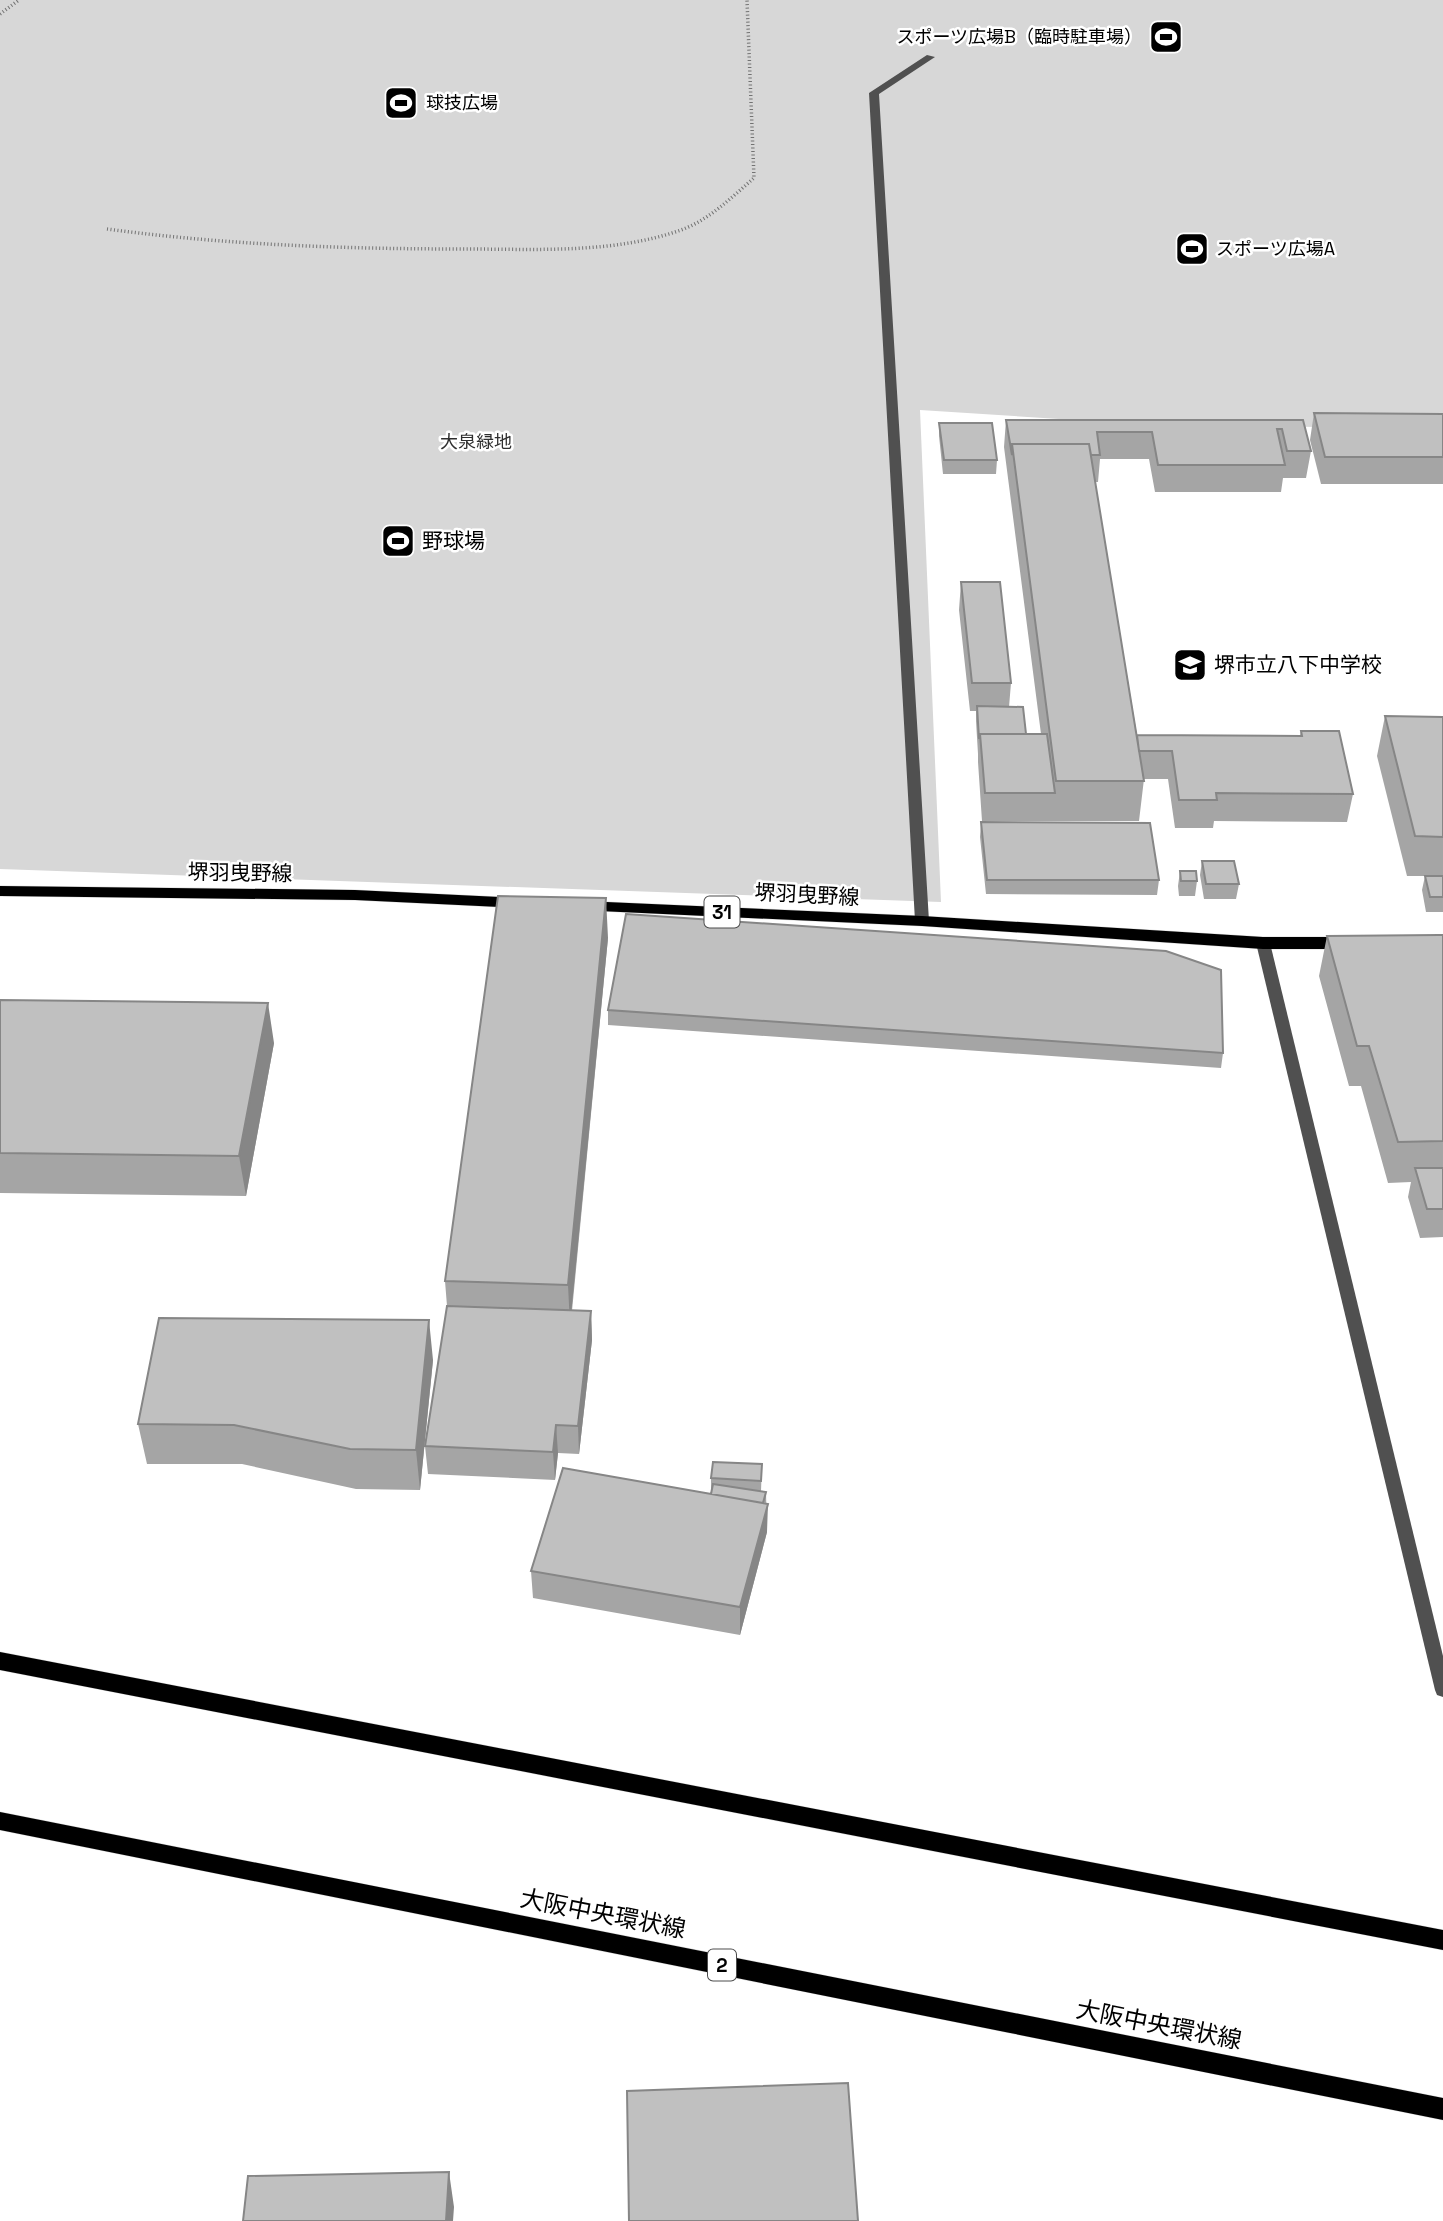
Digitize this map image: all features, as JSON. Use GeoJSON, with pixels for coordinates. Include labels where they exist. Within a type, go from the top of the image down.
{"type":"FeatureCollection","features":[{"type":"Feature","properties":{"kind":"main road","name":"堺羽曳野線"},"geometry":{"type":"LineString","coordinates":[[0,891],[355,895],[535,904]]}},
{"type":"Feature","properties":{"kind":"main road","name":"堺羽曳野線"},"geometry":{"type":"LineString","coordinates":[[562,905],[922,921],[1263,943],[1365,943]]}},
{"type":"Feature","properties":{"kind":"main road"},"geometry":{"type":"LineString","coordinates":[[0,1661],[1443,1940]]}},
{"type":"Feature","properties":{"kind":"main road","name":"大阪中央環状線"},"geometry":{"type":"LineString","coordinates":[[0,1821],[1443,2109]]}},
{"type":"Feature","properties":{"kind":"street"},"geometry":{"type":"LineString","coordinates":[[922,921],[874,93],[930,57]]}},
{"type":"Feature","properties":{"kind":"street"},"geometry":{"type":"LineString","coordinates":[[1263,943],[1443,1690]]}},
{"type":"Feature","properties":{"kind":"path"},"geometry":{"type":"LineString","coordinates":[[0,14],[19,0]]}},
{"type":"Feature","properties":{"kind":"path"},"geometry":{"type":"LineString","coordinates":[[107,229],[247,243],[357,249],[552,249],[619,245],[683,229],[725,202],[754,178],[747,0]]}},
{"type":"Feature","properties":{"kind":"green space","name":"大泉緑地"},"geometry":{"type":"Polygon","coordinates":[[[0,0],[1443,0],[1443,429],[1137,424],[920,410],[941,902],[0,869],[0,0]]]}},
{"type":"Feature","properties":{"kind":"building"},"geometry":{"type":"Polygon","coordinates":[[[1314,413],[1443,414],[1443,457],[1325,457],[1314,413]]]}},
{"type":"Feature","properties":{"kind":"building"},"geometry":{"type":"Polygon","coordinates":[[[1006,420],[1303,420],[1311,451],[1287,451],[1282,429],[1277,429],[1285,465],[1158,465],[1152,432],[1097,432],[1100,455],[1091,455],[1089,444],[1012,444],[1012,455],[1006,420]]]}},
{"type":"Feature","properties":{"kind":"building"},"geometry":{"type":"Polygon","coordinates":[[[939,423],[992,423],[997,460],[944,460],[939,423]]]}},
{"type":"Feature","properties":{"kind":"building"},"geometry":{"type":"Polygon","coordinates":[[[1012,444],[1089,444],[1144,781],[1056,781],[1012,444]]]}},
{"type":"Feature","properties":{"kind":"building"},"geometry":{"type":"Polygon","coordinates":[[[961,582],[1000,582],[1011,683],[972,683],[961,582]]]}},
{"type":"Feature","properties":{"kind":"building"},"geometry":{"type":"Polygon","coordinates":[[[977,706],[1023,707],[1026,734],[980,734],[979,739],[977,706]]]}},
{"type":"Feature","properties":{"kind":"building"},"geometry":{"type":"Polygon","coordinates":[[[1385,716],[1443,717],[1443,837],[1415,836],[1385,716]]]}},
{"type":"Feature","properties":{"kind":"building"},"geometry":{"type":"Polygon","coordinates":[[[1301,731],[1339,731],[1353,794],[1216,793],[1217,800],[1179,800],[1172,751],[1139,751],[1137,735],[1302,736],[1301,731]]]}},
{"type":"Feature","properties":{"kind":"building"},"geometry":{"type":"Polygon","coordinates":[[[980,734],[1047,734],[1055,793],[985,793],[980,734]]]}},
{"type":"Feature","properties":{"kind":"building"},"geometry":{"type":"Polygon","coordinates":[[[981,822],[1150,823],[1159,880],[987,880],[981,822]]]}},
{"type":"Feature","properties":{"kind":"building"},"geometry":{"type":"Polygon","coordinates":[[[1202,861],[1234,861],[1239,884],[1206,884],[1202,861]]]}},
{"type":"Feature","properties":{"kind":"building"},"geometry":{"type":"Polygon","coordinates":[[[1180,871],[1196,871],[1197,881],[1181,881],[1180,871]]]}},
{"type":"Feature","properties":{"kind":"building"},"geometry":{"type":"Polygon","coordinates":[[[1425,876],[1443,876],[1443,897],[1430,897],[1425,876]]]}},
{"type":"Feature","properties":{"kind":"building"},"geometry":{"type":"Polygon","coordinates":[[[498,896],[606,898],[568,1285],[445,1281],[498,896]]]}},
{"type":"Feature","properties":{"kind":"building"},"geometry":{"type":"Polygon","coordinates":[[[626,914],[1166,951],[1221,970],[1223,1053],[608,1010],[626,914]]]}},
{"type":"Feature","properties":{"kind":"building"},"geometry":{"type":"Polygon","coordinates":[[[1443,935],[1443,1141],[1398,1142],[1369,1046],[1357,1046],[1327,936],[1443,935]]]}},
{"type":"Feature","properties":{"kind":"building"},"geometry":{"type":"Polygon","coordinates":[[[0,1000],[268,1003],[239,1156],[0,1153],[0,1000]]]}},
{"type":"Feature","properties":{"kind":"building"},"geometry":{"type":"Polygon","coordinates":[[[1415,1168],[1443,1168],[1443,1209],[1427,1209],[1415,1168]]]}},
{"type":"Feature","properties":{"kind":"building"},"geometry":{"type":"Polygon","coordinates":[[[447,1306],[591,1311],[578,1426],[556,1425],[553,1452],[425,1446],[447,1306]]]}},
{"type":"Feature","properties":{"kind":"building"},"geometry":{"type":"Polygon","coordinates":[[[159,1318],[429,1320],[416,1450],[350,1449],[234,1425],[138,1424],[159,1318]]]}},
{"type":"Feature","properties":{"kind":"building"},"geometry":{"type":"Polygon","coordinates":[[[713,1462],[762,1464],[761,1481],[711,1478],[713,1462]]]}},
{"type":"Feature","properties":{"kind":"building"},"geometry":{"type":"Polygon","coordinates":[[[563,1468],[768,1504],[740,1607],[531,1571],[563,1468]]]}},
{"type":"Feature","properties":{"kind":"building"},"geometry":{"type":"Polygon","coordinates":[[[713,1484],[766,1492],[763,1503],[711,1494],[713,1484]]]}},
{"type":"Feature","properties":{"kind":"building"},"geometry":{"type":"Polygon","coordinates":[[[848,2083],[858,2221],[629,2221],[627,2091],[848,2083]]]}},
{"type":"Feature","properties":{"kind":"building"},"geometry":{"type":"Polygon","coordinates":[[[449,2172],[446,2221],[243,2221],[248,2176],[449,2172]]]}},
{"type":"Feature","properties":{"kind":"place","name":"スポーツ広場B（臨時駐車場）"},"geometry":{"type":"Point","coordinates":[1166,37]}},
{"type":"Feature","properties":{"kind":"place","name":"球技広場"},"geometry":{"type":"Point","coordinates":[401,103]}},
{"type":"Feature","properties":{"kind":"place","name":"スポーツ広場A"},"geometry":{"type":"Point","coordinates":[1192,249]}},
{"type":"Feature","properties":{"kind":"place","name":"野球場"},"geometry":{"type":"Point","coordinates":[398,541]}},
{"type":"Feature","properties":{"kind":"place","name":"堺市立八下中学校"},"geometry":{"type":"Point","coordinates":[1190,665]}}]}
